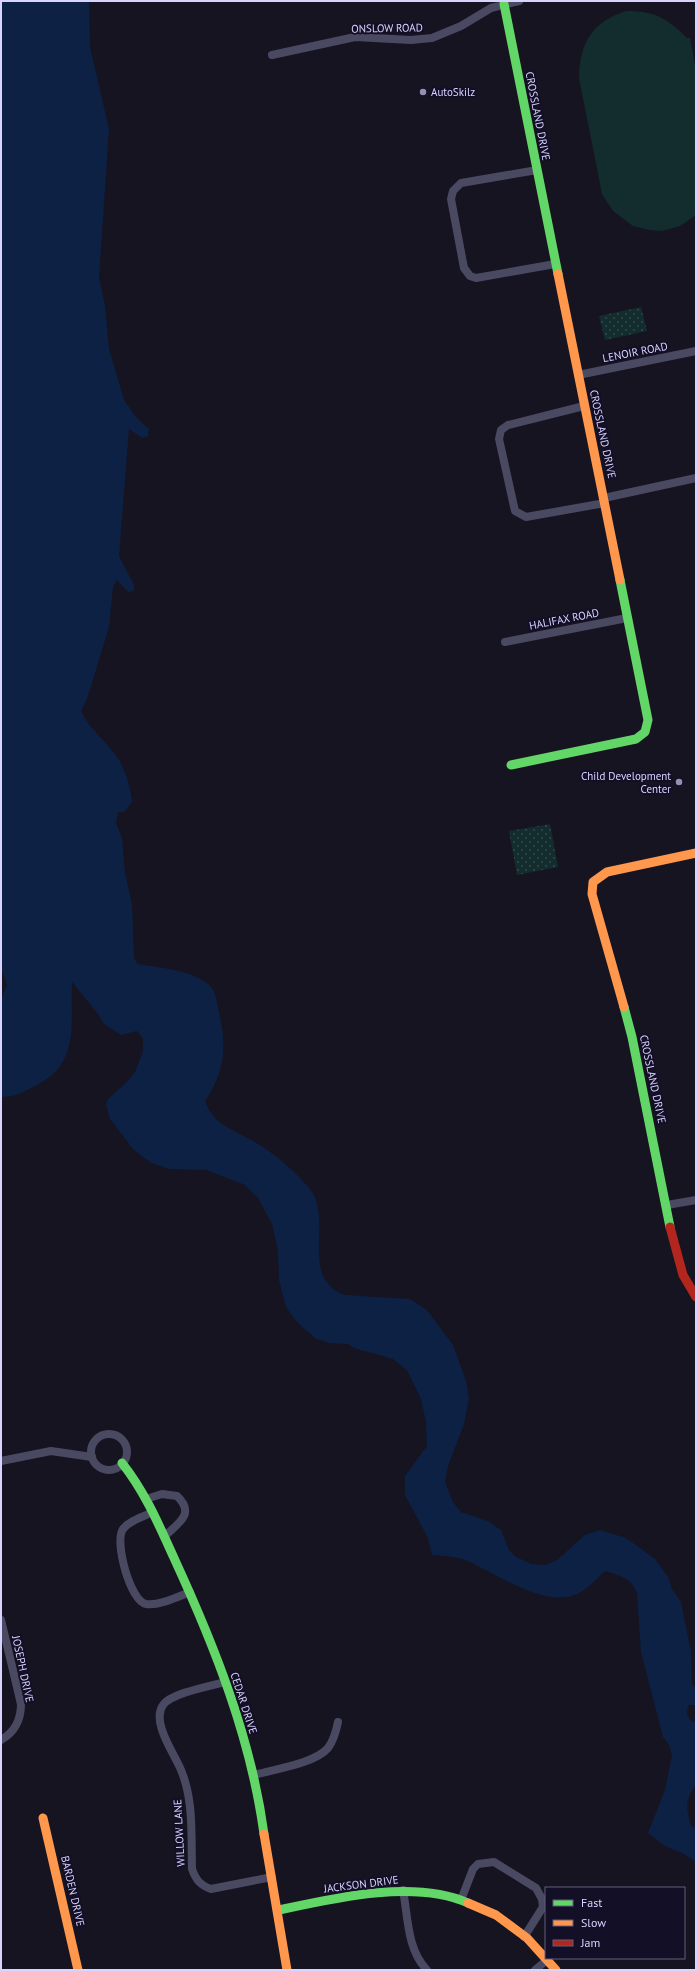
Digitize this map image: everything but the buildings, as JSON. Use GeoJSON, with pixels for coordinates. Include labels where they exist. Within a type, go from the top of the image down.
{"type":"FeatureCollection","features":[{"type":"Feature","properties":{"kind":"street","name":"ONSLOW ROAD"},"geometry":{"type":"LineString","coordinates":[[272,56],[355,37],[411,40],[432,38],[452,31],[491,8],[519,1]]}},
{"type":"Feature","properties":{"kind":"street","name":"CROSSLAND DRIVE"},"geometry":{"type":"LineString","coordinates":[[504,4],[555,264],[605,501],[647,714],[648,726],[645,732],[636,739],[511,765]]}},
{"type":"Feature","properties":{"kind":"street"},"geometry":{"type":"LineString","coordinates":[[536,170],[461,184],[453,191],[451,199],[464,268],[470,276],[476,278],[555,264]]}},
{"type":"Feature","properties":{"kind":"street","name":"LENOIR ROAD"},"geometry":{"type":"LineString","coordinates":[[578,375],[696,351]]}},
{"type":"Feature","properties":{"kind":"street"},"geometry":{"type":"LineString","coordinates":[[584,406],[508,425],[501,430],[499,440],[515,511],[526,517],[605,501],[696,478]]}},
{"type":"Feature","properties":{"kind":"street","name":"HALIFAX ROAD"},"geometry":{"type":"LineString","coordinates":[[505,642],[627,618]]}},
{"type":"Feature","properties":{"kind":"street","name":"CROSSLAND DRIVE"},"geometry":{"type":"LineString","coordinates":[[696,853],[608,872],[593,882],[592,894],[632,1037],[675,1249],[683,1275],[696,1297]]}},
{"type":"Feature","properties":{"kind":"street"},"geometry":{"type":"LineString","coordinates":[[667,1205],[696,1200]]}},
{"type":"Feature","properties":{"kind":"street"},"geometry":{"type":"LineString","coordinates":[[112,1435],[122,1441],[125,1445],[126,1451],[122,1463],[113,1469],[107,1470],[96,1465],[92,1457],[91,1450],[96,1440],[101,1436],[112,1435]]}},
{"type":"Feature","properties":{"kind":"street"},"geometry":{"type":"LineString","coordinates":[[1,1461],[51,1451],[92,1457]]}},
{"type":"Feature","properties":{"kind":"street","name":"CEDAR DRIVE"},"geometry":{"type":"LineString","coordinates":[[122,1463],[134,1477],[146,1499],[190,1592],[225,1682],[254,1774],[279,1910],[287,1970]]}},
{"type":"Feature","properties":{"kind":"street"},"geometry":{"type":"LineString","coordinates":[[146,1499],[162,1494],[177,1496],[183,1501],[186,1509],[185,1517],[164,1537]]}},
{"type":"Feature","properties":{"kind":"street"},"geometry":{"type":"LineString","coordinates":[[152,1512],[132,1521],[122,1530],[119,1542],[132,1590],[139,1601],[144,1604],[154,1604],[190,1592]]}},
{"type":"Feature","properties":{"kind":"street","name":"JOSEPH DRIVE"},"geometry":{"type":"LineString","coordinates":[[1,1620],[21,1704],[21,1716],[14,1729],[1,1740]]}},
{"type":"Feature","properties":{"kind":"street","name":"WILLOW LANE"},"geometry":{"type":"LineString","coordinates":[[225,1682],[172,1698],[163,1705],[158,1716],[160,1726],[181,1771],[189,1795],[192,1870],[196,1879],[203,1886],[211,1889],[272,1877]]}},
{"type":"Feature","properties":{"kind":"street"},"geometry":{"type":"LineString","coordinates":[[254,1774],[314,1759],[327,1749],[335,1737],[338,1722]]}},
{"type":"Feature","properties":{"kind":"street","name":"BARDEN DRIVE"},"geometry":{"type":"LineString","coordinates":[[43,1818],[78,1970]]}},
{"type":"Feature","properties":{"kind":"street"},"geometry":{"type":"LineString","coordinates":[[461,1900],[473,1869],[478,1864],[494,1862],[536,1888],[542,1899],[543,1907],[524,1937]]}},
{"type":"Feature","properties":{"kind":"street"},"geometry":{"type":"LineString","coordinates":[[403,1890],[412,1949],[419,1962],[427,1970]]}},
{"type":"Feature","properties":{"kind":"street","name":"JACKSON DRIVE"},"geometry":{"type":"LineString","coordinates":[[279,1910],[358,1894],[403,1890],[433,1893],[461,1900],[492,1914],[524,1937],[545,1957]]}},
{"type":"Feature","properties":{"kind":"street"},"geometry":{"type":"LineString","coordinates":[[535,1970],[548,1960]]}},
{"type":"Feature","properties":{"kind":"street","name":"JACKSON DRIVE"},"geometry":{"type":"LineString","coordinates":[[548,1960],[556,1970]]}},
{"type":"Feature","properties":{"kind":"green space"},"geometry":{"type":"Polygon","coordinates":[[[626,11],[653,14],[667,21],[687,38],[690,38],[696,70],[696,215],[680,226],[662,231],[649,230],[633,226],[613,211],[602,194],[579,78],[582,54],[590,35],[604,21],[626,11]]]}},
{"type":"Feature","properties":{"kind":"green space"},"geometry":{"type":"Polygon","coordinates":[[[641,307],[647,331],[605,340],[599,316],[641,307]]]}},
{"type":"Feature","properties":{"kind":"green space"},"geometry":{"type":"Polygon","coordinates":[[[550,824],[558,867],[517,875],[509,831],[550,824]]]}},
{"type":"Feature","properties":{"kind":"water"},"geometry":{"type":"Polygon","coordinates":[[[1,1],[89,1],[90,47],[109,129],[99,277],[105,306],[109,349],[124,400],[136,417],[149,429],[148,436],[142,438],[129,429],[119,556],[134,585],[134,590],[129,593],[117,580],[113,587],[109,627],[87,699],[81,711],[89,725],[119,760],[126,775],[131,792],[132,802],[124,812],[118,812],[116,823],[122,838],[125,873],[132,904],[134,958],[138,964],[174,970],[192,975],[208,984],[214,992],[223,1033],[223,1056],[217,1078],[205,1101],[214,1117],[228,1128],[260,1145],[273,1154],[293,1171],[310,1189],[316,1202],[319,1217],[319,1248],[323,1276],[331,1287],[345,1295],[410,1299],[427,1310],[453,1345],[466,1381],[469,1398],[464,1424],[448,1466],[445,1482],[453,1502],[461,1512],[488,1521],[501,1530],[509,1550],[516,1557],[532,1564],[545,1565],[557,1560],[585,1535],[600,1530],[626,1538],[655,1559],[668,1577],[672,1589],[681,1602],[691,1652],[692,1684],[696,1689],[696,1705],[688,1705],[687,1713],[690,1720],[696,1723],[696,1785],[688,1799],[687,1810],[691,1826],[696,1828],[696,1862],[684,1854],[665,1846],[648,1833],[665,1790],[672,1755],[669,1745],[663,1737],[641,1652],[637,1593],[635,1588],[624,1578],[605,1571],[588,1587],[577,1594],[564,1597],[550,1597],[520,1587],[461,1559],[449,1556],[432,1555],[428,1538],[405,1495],[405,1476],[427,1446],[426,1422],[421,1399],[407,1370],[393,1359],[354,1348],[348,1344],[329,1343],[315,1338],[296,1321],[286,1307],[279,1280],[278,1251],[272,1224],[258,1198],[245,1185],[206,1170],[170,1169],[151,1163],[133,1149],[110,1119],[106,1105],[108,1099],[127,1082],[135,1072],[143,1051],[143,1039],[137,1031],[121,1035],[104,1024],[98,1014],[72,982],[70,1042],[66,1055],[59,1067],[48,1078],[29,1089],[14,1095],[1,1097],[1,999],[7,985],[1,968],[1,1]]]}},
{"type":"Feature","properties":{"kind":"traffic: fast"},"geometry":{"type":"LineString","coordinates":[[504,4],[558,274]]}},
{"type":"Feature","properties":{"kind":"traffic: fast"},"geometry":{"type":"LineString","coordinates":[[511,765],[636,739],[645,732],[648,720],[620,580]]}},
{"type":"Feature","properties":{"kind":"traffic: fast"},"geometry":{"type":"LineString","coordinates":[[624,1007],[632,1037],[670,1227]]}},
{"type":"Feature","properties":{"kind":"traffic: fast"},"geometry":{"type":"LineString","coordinates":[[122,1463],[145,1497],[204,1625],[230,1693],[241,1728],[258,1798],[264,1834]]}},
{"type":"Feature","properties":{"kind":"traffic: fast"},"geometry":{"type":"LineString","coordinates":[[279,1910],[349,1896],[399,1892],[424,1892],[447,1896],[468,1903]]}},
{"type":"Feature","properties":{"kind":"traffic: slow"},"geometry":{"type":"LineString","coordinates":[[558,274],[620,580]]}},
{"type":"Feature","properties":{"kind":"traffic: slow"},"geometry":{"type":"LineString","coordinates":[[624,1007],[592,894],[593,882],[607,872],[696,853]]}},
{"type":"Feature","properties":{"kind":"traffic: slow"},"geometry":{"type":"LineString","coordinates":[[43,1818],[78,1970]]}},
{"type":"Feature","properties":{"kind":"traffic: slow"},"geometry":{"type":"LineString","coordinates":[[264,1834],[287,1970]]}},
{"type":"Feature","properties":{"kind":"traffic: slow"},"geometry":{"type":"LineString","coordinates":[[468,1903],[496,1915],[527,1938],[545,1958]]}},
{"type":"Feature","properties":{"kind":"traffic: slow"},"geometry":{"type":"LineString","coordinates":[[546,1959],[556,1970]]}},
{"type":"Feature","properties":{"kind":"traffic: jam"},"geometry":{"type":"LineString","coordinates":[[670,1227],[683,1275],[696,1297]]}},
{"type":"Feature","properties":{"kind":"place","name":"AutoSkilz"},"geometry":{"type":"Point","coordinates":[423,92]}},
{"type":"Feature","properties":{"kind":"place","name":"Child Development Center"},"geometry":{"type":"Point","coordinates":[679,782]}}]}
